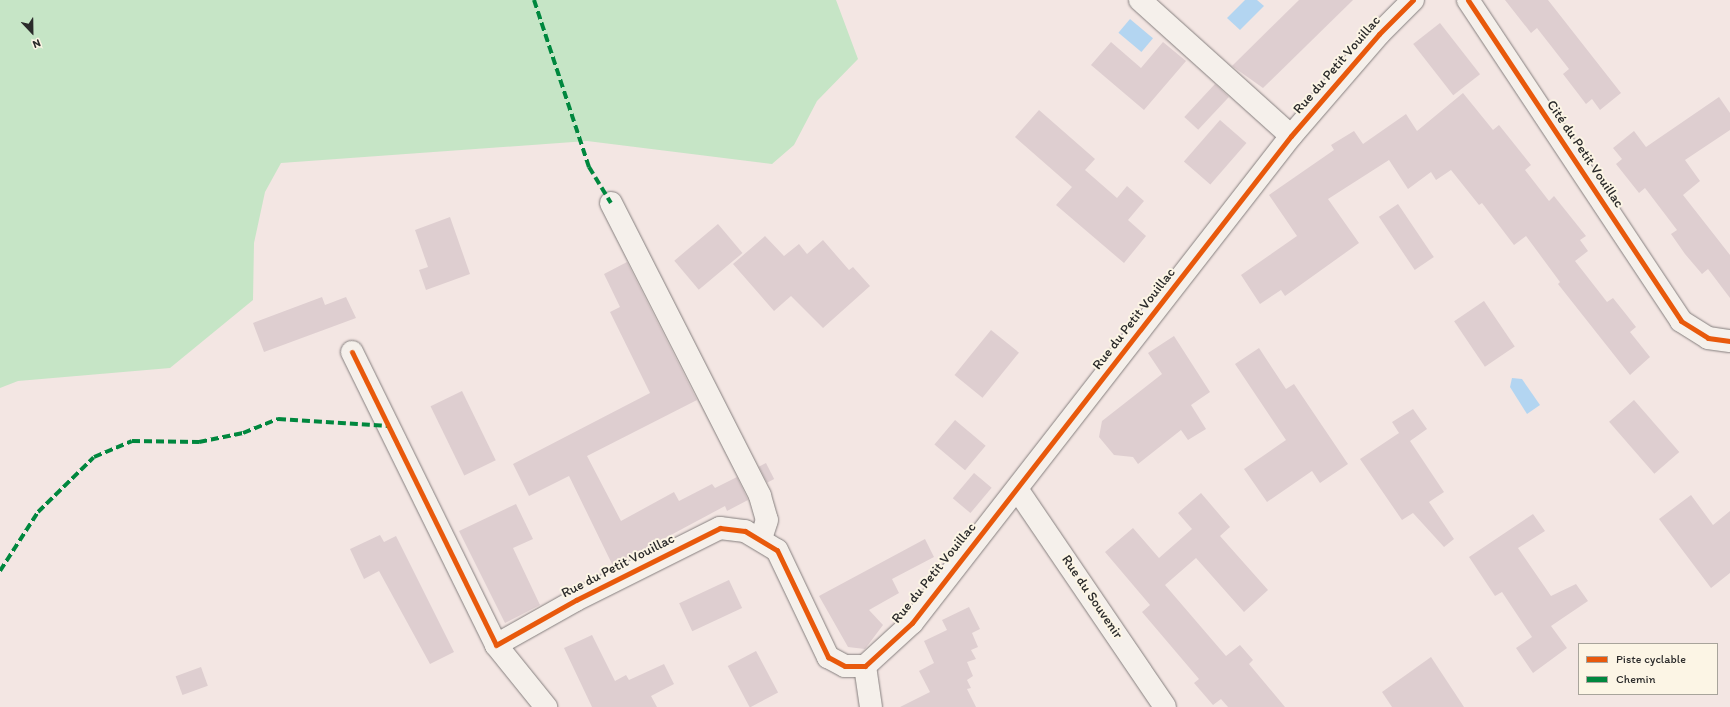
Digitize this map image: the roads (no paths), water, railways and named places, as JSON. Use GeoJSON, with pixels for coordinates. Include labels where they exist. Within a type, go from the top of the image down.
{"type":"FeatureCollection","features":[{"type":"Feature","properties":{"kind":"street"},"geometry":{"type":"LineString","coordinates":[[1140,0],[1291,136]]}},
{"type":"Feature","properties":{"kind":"street","name":"Rue du Petit Vouillac"},"geometry":{"type":"LineString","coordinates":[[496,646],[576,600],[720,528],[745,531],[761,538],[777,550],[828,657],[845,666],[865,666],[912,623],[1291,136],[1379,34],[1413,0]]}},
{"type":"Feature","properties":{"kind":"street","name":"Cité du Petit Vouillac"},"geometry":{"type":"LineString","coordinates":[[1468,0],[1681,321],[1692,332],[1708,338],[1730,341]]}},
{"type":"Feature","properties":{"kind":"street"},"geometry":{"type":"LineString","coordinates":[[611,203],[760,496],[767,520],[761,538]]}},
{"type":"Feature","properties":{"kind":"street"},"geometry":{"type":"LineString","coordinates":[[352,352],[496,646],[546,707]]}},
{"type":"Feature","properties":{"kind":"street","name":"Rue du Souvenir"},"geometry":{"type":"LineString","coordinates":[[1017,489],[1165,707]]}},
{"type":"Feature","properties":{"kind":"street"},"geometry":{"type":"LineString","coordinates":[[865,666],[871,707]]}},
{"type":"Feature","properties":{"kind":"water"},"geometry":{"type":"Polygon","coordinates":[[[1245,0],[1257,0],[1264,6],[1240,30],[1227,18],[1245,0]]]}},
{"type":"Feature","properties":{"kind":"water"},"geometry":{"type":"Polygon","coordinates":[[[1130,19],[1153,38],[1141,52],[1118,33],[1130,19]]]}},
{"type":"Feature","properties":{"kind":"water"},"geometry":{"type":"Polygon","coordinates":[[[1512,378],[1522,379],[1540,405],[1527,414],[1510,387],[1512,378]]]}}]}
